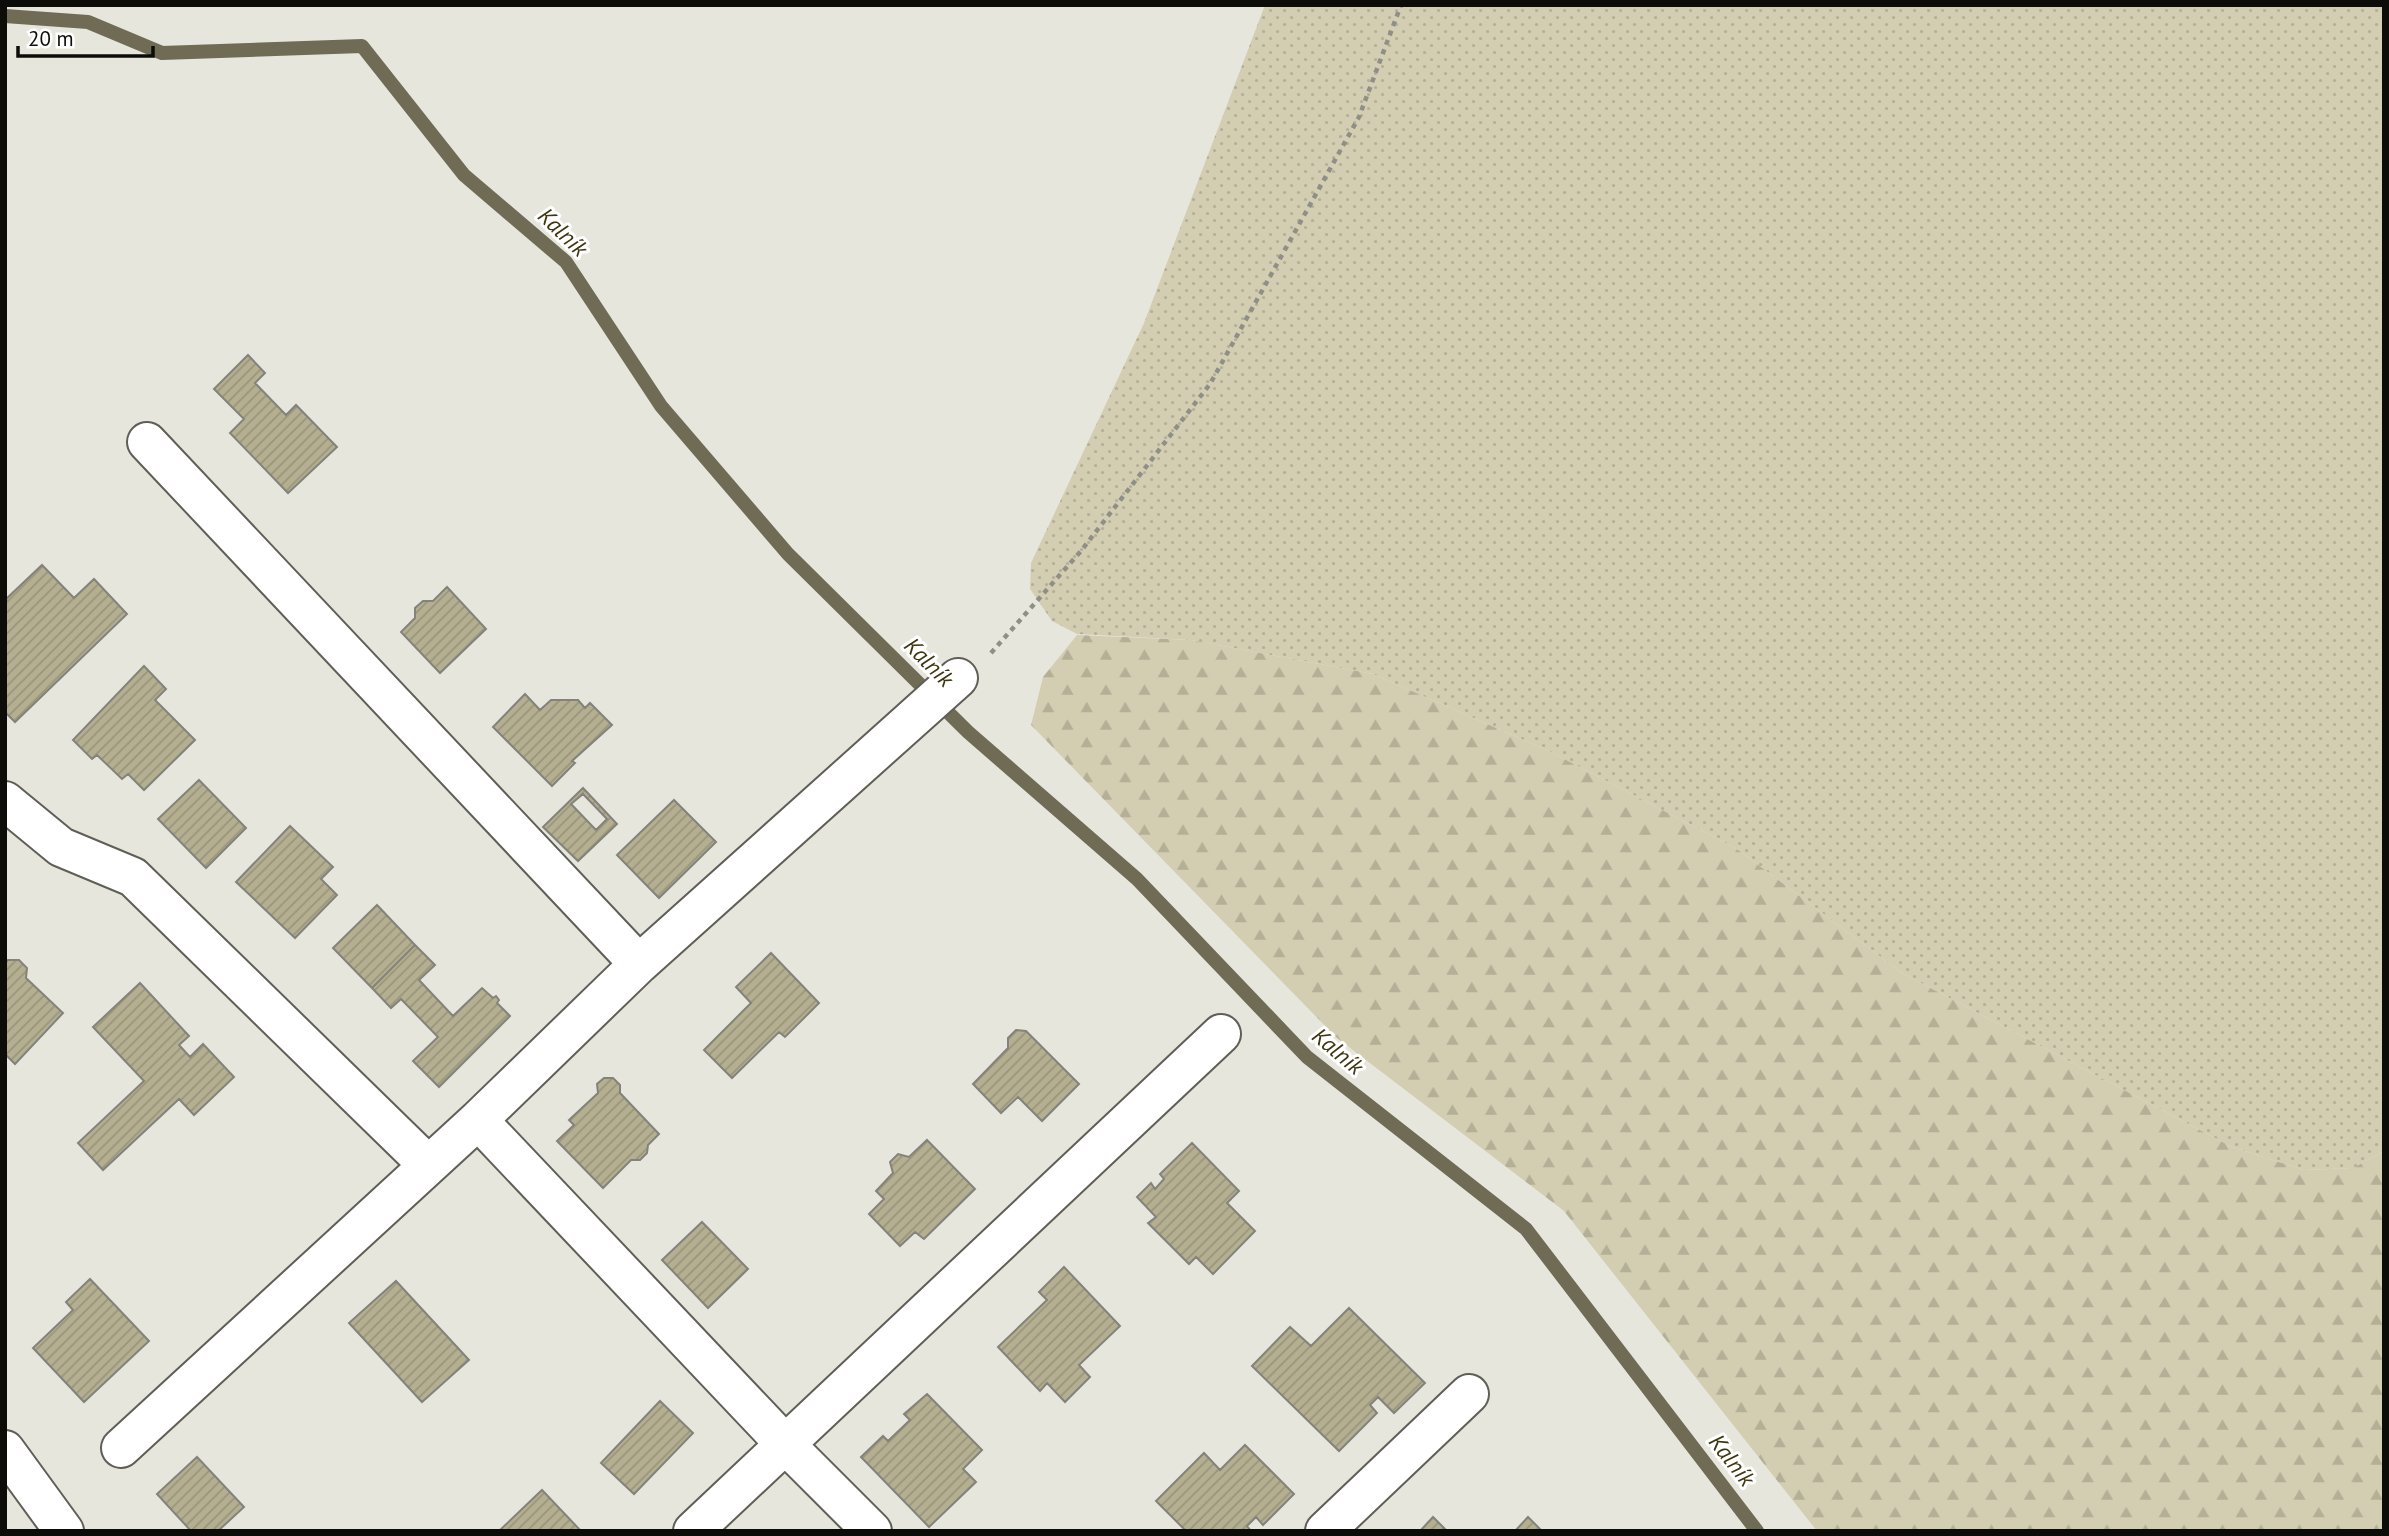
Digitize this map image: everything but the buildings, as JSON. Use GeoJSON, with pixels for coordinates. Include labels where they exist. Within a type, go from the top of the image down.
{"type":"FeatureCollection","features":[{"type":"Feature","properties":{"kind":"street"},"geometry":{"type":"LineString","coordinates":[[147,442],[639,964]]}},
{"type":"Feature","properties":{"kind":"street"},"geometry":{"type":"LineString","coordinates":[[121,1448],[478,1120],[639,964],[958,678]]}},
{"type":"Feature","properties":{"kind":"street"},"geometry":{"type":"LineString","coordinates":[[5,801],[61,847],[134,877],[428,1165]]}},
{"type":"Feature","properties":{"kind":"street"},"geometry":{"type":"LineString","coordinates":[[693,1531],[1221,1034]]}},
{"type":"Feature","properties":{"kind":"street"},"geometry":{"type":"LineString","coordinates":[[478,1120],[786,1445],[872,1531]]}},
{"type":"Feature","properties":{"kind":"street"},"geometry":{"type":"LineString","coordinates":[[1325,1531],[1469,1394]]}},
{"type":"Feature","properties":{"kind":"street"},"geometry":{"type":"LineString","coordinates":[[5,1450],[64,1531]]}},
{"type":"Feature","properties":{"kind":"path"},"geometry":{"type":"LineString","coordinates":[[958,678],[999,647],[1081,551],[1210,384],[1359,117],[1401,5]]}},
{"type":"Feature","properties":{"kind":"green space"},"geometry":{"type":"Polygon","coordinates":[[[1265,5],[2384,5],[2384,1151],[2353,1168],[2304,1170],[2232,1147],[1902,973],[1737,849],[1549,751],[1373,674],[1191,640],[1077,634],[1052,621],[1030,589],[1031,563],[1144,323],[1265,5]]]}},
{"type":"Feature","properties":{"kind":"green space"},"geometry":{"type":"Polygon","coordinates":[[[1077,635],[1191,640],[1373,674],[1549,751],[1737,849],[1902,973],[2232,1147],[2304,1170],[2353,1168],[2384,1151],[2384,1531],[1817,1531],[1564,1211],[1337,1038],[1031,725],[1043,677],[1077,635]]]}},
{"type":"Feature","properties":{"kind":"waterway","name":"Kalník"},"geometry":{"type":"LineString","coordinates":[[5,16],[88,22],[162,53],[362,46],[464,175],[566,262],[661,406],[788,554],[968,732],[1137,879],[1307,1057],[1526,1229],[1757,1531]]}}]}
